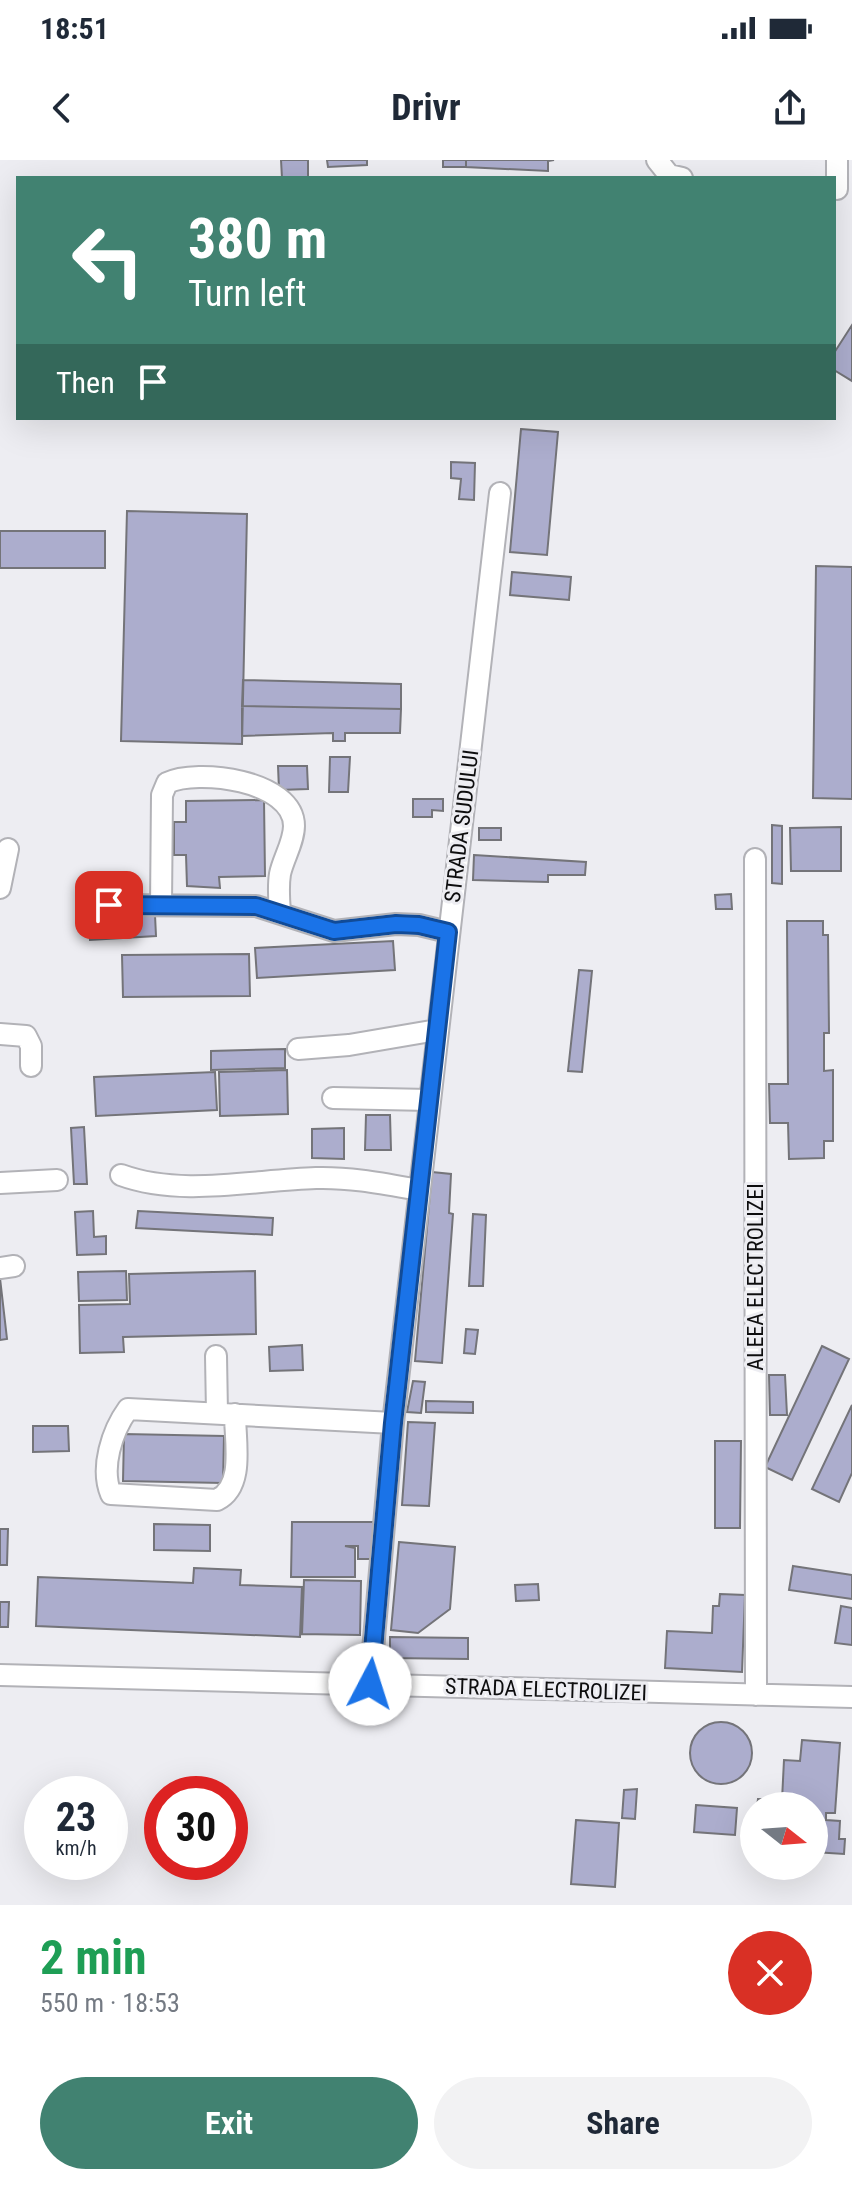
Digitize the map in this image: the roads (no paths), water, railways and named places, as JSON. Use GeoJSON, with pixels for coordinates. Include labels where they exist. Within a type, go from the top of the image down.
{"type":"FeatureCollection","features":[{"type":"Feature","properties":{"kind":"street"},"geometry":{"type":"LineString","coordinates":[[657,160],[673,176]]}},
{"type":"Feature","properties":{"kind":"street"},"geometry":{"type":"LineString","coordinates":[[837,160],[841,190]]}},
{"type":"Feature","properties":{"kind":"street","name":"STRADA SUDULUI"},"geometry":{"type":"LineString","coordinates":[[370,1684],[393,1423],[500,493]]}},
{"type":"Feature","properties":{"kind":"street"},"geometry":{"type":"LineString","coordinates":[[161,905],[162,795],[167,783],[178,777],[249,781],[280,803],[290,814],[294,826],[279,876],[280,912]]}},
{"type":"Feature","properties":{"kind":"street"},"geometry":{"type":"LineString","coordinates":[[0,888],[8,849]]}},
{"type":"Feature","properties":{"kind":"street","name":"ALEEA ELECTROLIZEI"},"geometry":{"type":"LineString","coordinates":[[755,859],[756,1695]]}},
{"type":"Feature","properties":{"kind":"street"},"geometry":{"type":"LineString","coordinates":[[109,905],[256,906],[334,931],[396,924],[419,925],[448,932]]}},
{"type":"Feature","properties":{"kind":"street"},"geometry":{"type":"LineString","coordinates":[[298,1049],[349,1045],[437,1030]]}},
{"type":"Feature","properties":{"kind":"street"},"geometry":{"type":"LineString","coordinates":[[0,1034],[26,1036],[31,1046],[31,1066]]}},
{"type":"Feature","properties":{"kind":"street"},"geometry":{"type":"LineString","coordinates":[[333,1098],[429,1100]]}},
{"type":"Feature","properties":{"kind":"street"},"geometry":{"type":"LineString","coordinates":[[121,1175],[168,1185],[319,1178],[366,1180],[419,1190]]}},
{"type":"Feature","properties":{"kind":"street"},"geometry":{"type":"LineString","coordinates":[[0,1183],[57,1180]]}},
{"type":"Feature","properties":{"kind":"street"},"geometry":{"type":"LineString","coordinates":[[216,1356],[226,1414],[234,1484],[228,1494],[217,1500],[111,1494],[108,1487],[111,1440],[128,1409],[226,1414],[393,1423]]}},
{"type":"Feature","properties":{"kind":"street","name":"STRADA ELECTROLIZEI"},"geometry":{"type":"LineString","coordinates":[[0,1675],[852,1697]]}}]}
